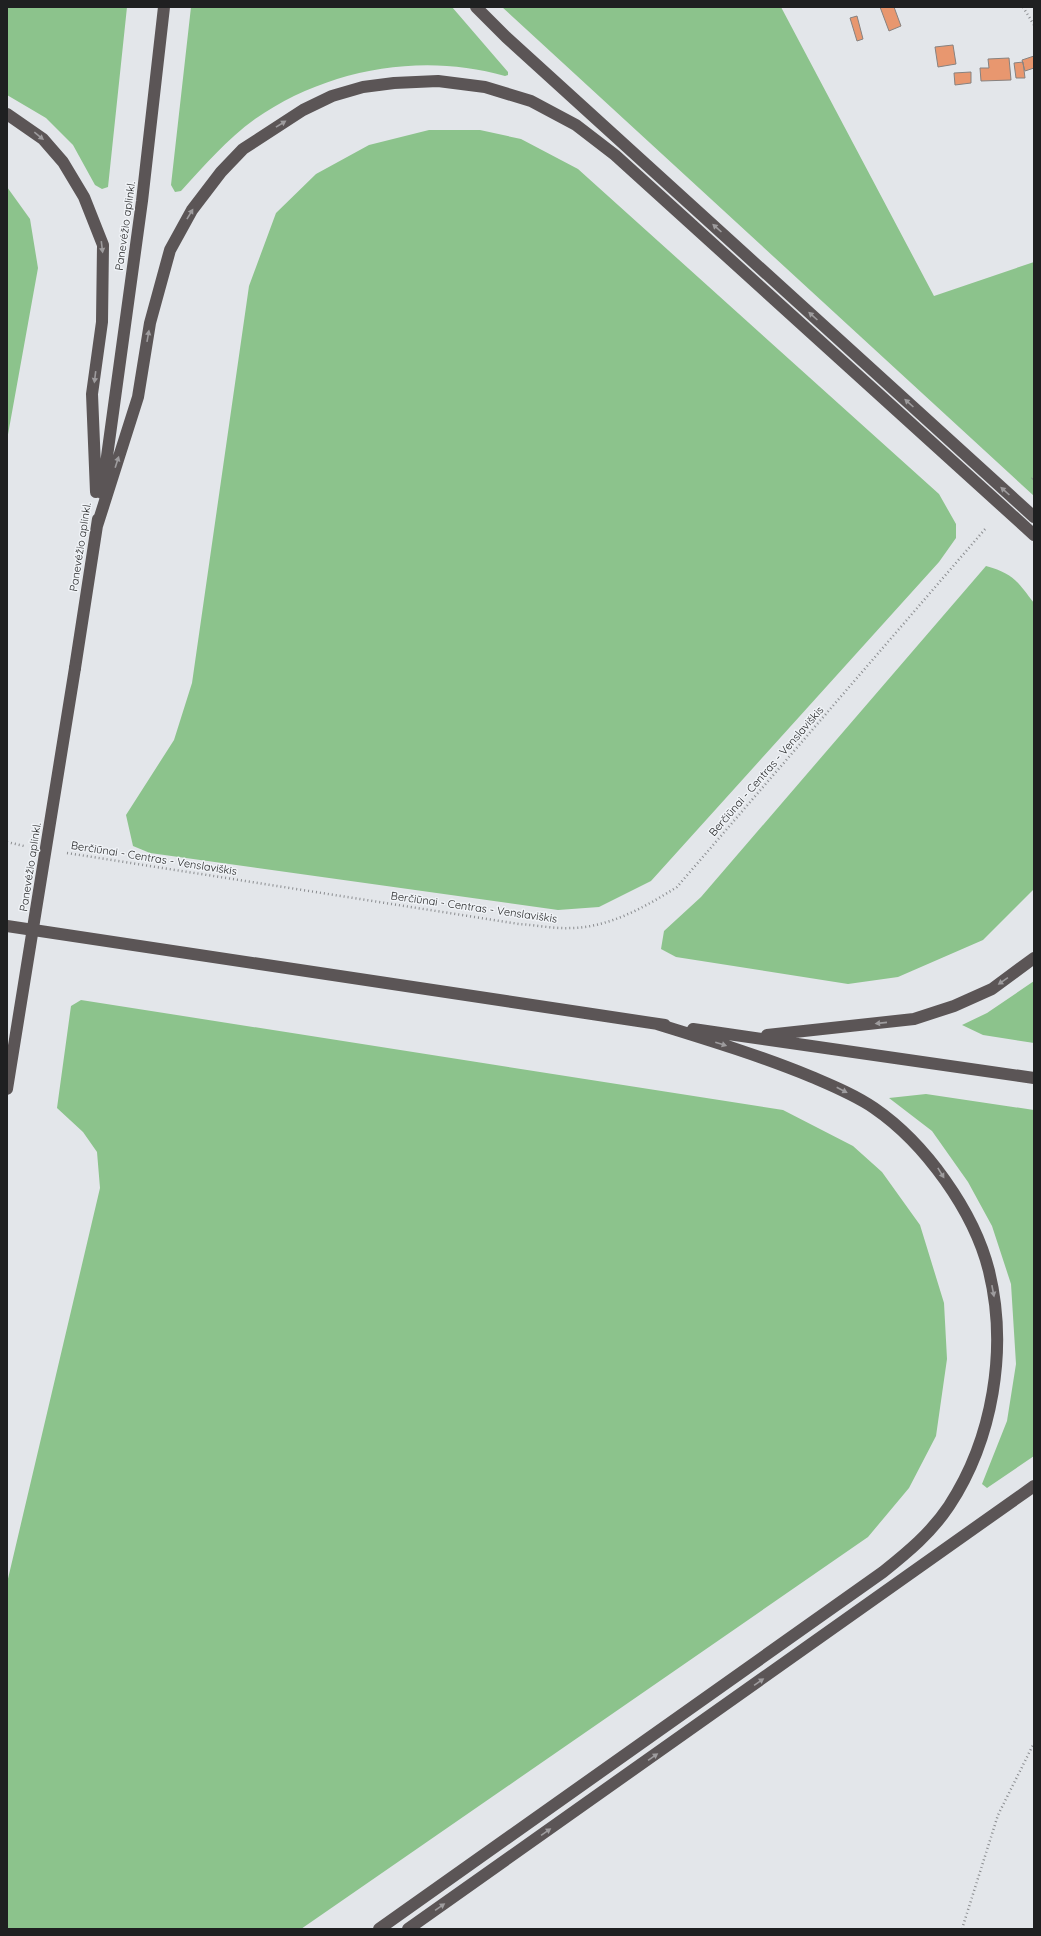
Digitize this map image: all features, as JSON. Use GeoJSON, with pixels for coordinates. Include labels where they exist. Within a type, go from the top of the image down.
{"type":"FeatureCollection","features":[{"type":"Feature","properties":{"kind":"highway","name":"Panevėžio aplinkl."},"geometry":{"type":"LineString","coordinates":[[7,1089],[97,526],[142,201],[164,7]]}},
{"type":"Feature","properties":{"kind":"highway"},"geometry":{"type":"LineString","coordinates":[[476,7],[506,37],[1034,517]]}},
{"type":"Feature","properties":{"kind":"highway"},"geometry":{"type":"LineString","coordinates":[[97,526],[138,397],[150,323],[170,250],[192,210],[222,172],[243,149],[303,110],[332,96],[363,88],[394,82],[438,80],[485,87],[531,101],[576,125],[615,155],[1034,535]]}},
{"type":"Feature","properties":{"kind":"highway"},"geometry":{"type":"LineString","coordinates":[[7,114],[42,139],[63,162],[84,197],[103,245],[102,322],[92,394],[97,526]]}},
{"type":"Feature","properties":{"kind":"highway"},"geometry":{"type":"LineString","coordinates":[[7,926],[657,1024],[1034,1078]]}},
{"type":"Feature","properties":{"kind":"highway"},"geometry":{"type":"LineString","coordinates":[[748,1037],[914,1020],[954,1006],[992,988],[1034,958]]}},
{"type":"Feature","properties":{"kind":"highway"},"geometry":{"type":"LineString","coordinates":[[379,1929],[883,1572],[920,1542],[948,1506],[972,1464],[986,1422],[994,1390],[996,1327],[994,1298],[989,1269],[980,1244],[961,1206],[937,1167],[906,1134],[874,1108],[840,1089],[761,1057],[657,1024]]}},
{"type":"Feature","properties":{"kind":"highway"},"geometry":{"type":"LineString","coordinates":[[408,1929],[1034,1486]]}},
{"type":"Feature","properties":{"kind":"path"},"geometry":{"type":"LineString","coordinates":[[1023,7],[1034,25]]}},
{"type":"Feature","properties":{"kind":"path","name":"Berčiūnai - Centras - Venslaviškis"},"geometry":{"type":"LineString","coordinates":[[61,852],[519,924],[572,928],[595,925],[620,918],[650,904],[677,887],[986,528]]}},
{"type":"Feature","properties":{"kind":"path"},"geometry":{"type":"LineString","coordinates":[[7,842],[29,847]]}},
{"type":"Feature","properties":{"kind":"path"},"geometry":{"type":"LineString","coordinates":[[962,1929],[998,1815],[1034,1742]]}},
{"type":"Feature","properties":{"kind":"green space"},"geometry":{"type":"Polygon","coordinates":[[[7,7],[127,7],[108,187],[102,189],[95,185],[73,145],[46,118],[7,95],[7,7]]]}},
{"type":"Feature","properties":{"kind":"green space"},"geometry":{"type":"Polygon","coordinates":[[[191,7],[452,7],[508,72],[508,75],[505,76],[473,69],[441,66],[408,66],[376,70],[344,77],[313,88],[283,102],[255,119],[225,144],[181,191],[175,192],[171,185],[191,7]]]}},
{"type":"Feature","properties":{"kind":"green space"},"geometry":{"type":"Polygon","coordinates":[[[502,7],[781,7],[934,296],[1034,262],[1034,496],[502,7]]]}},
{"type":"Feature","properties":{"kind":"green space"},"geometry":{"type":"Polygon","coordinates":[[[429,130],[480,130],[521,139],[578,169],[939,494],[956,524],[956,538],[939,562],[651,881],[599,907],[558,910],[150,853],[133,846],[126,815],[174,740],[192,683],[249,286],[276,213],[316,174],[369,145],[429,130]]]}},
{"type":"Feature","properties":{"kind":"green space"},"geometry":{"type":"Polygon","coordinates":[[[7,187],[30,219],[38,268],[7,440],[7,187]]]}},
{"type":"Feature","properties":{"kind":"green space"},"geometry":{"type":"Polygon","coordinates":[[[986,566],[1009,575],[1019,584],[1034,603],[1034,889],[983,940],[898,977],[848,984],[676,957],[661,949],[664,931],[701,897],[986,566]]]}},
{"type":"Feature","properties":{"kind":"green space"},"geometry":{"type":"Polygon","coordinates":[[[1034,981],[1034,1043],[983,1035],[962,1025],[987,1013],[1034,981]]]}},
{"type":"Feature","properties":{"kind":"green space"},"geometry":{"type":"Polygon","coordinates":[[[81,1000],[783,1110],[853,1146],[882,1172],[920,1225],[944,1303],[947,1359],[936,1436],[909,1488],[868,1537],[301,1929],[7,1929],[7,1583],[100,1188],[97,1152],[83,1132],[57,1108],[71,1006],[81,1000]]]}},
{"type":"Feature","properties":{"kind":"green space"},"geometry":{"type":"Polygon","coordinates":[[[926,1094],[1034,1110],[1034,1456],[987,1488],[982,1484],[1007,1421],[1016,1364],[1011,1284],[992,1226],[968,1182],[932,1131],[889,1098],[926,1094]]]}},
{"type":"Feature","properties":{"kind":"building"},"geometry":{"type":"Polygon","coordinates":[[[880,7],[894,7],[901,26],[889,31],[880,7]]]}},
{"type":"Feature","properties":{"kind":"building"},"geometry":{"type":"Polygon","coordinates":[[[857,16],[863,39],[857,41],[850,18],[857,16]]]}},
{"type":"Feature","properties":{"kind":"building"},"geometry":{"type":"Polygon","coordinates":[[[953,45],[956,64],[938,67],[935,47],[953,45]]]}},
{"type":"Feature","properties":{"kind":"building"},"geometry":{"type":"Polygon","coordinates":[[[1034,56],[1034,68],[1025,71],[1022,60],[1034,56]]]}},
{"type":"Feature","properties":{"kind":"building"},"geometry":{"type":"Polygon","coordinates":[[[1009,58],[1011,80],[981,81],[980,68],[989,68],[988,59],[1009,58]]]}},
{"type":"Feature","properties":{"kind":"building"},"geometry":{"type":"Polygon","coordinates":[[[1023,62],[1025,78],[1016,78],[1014,63],[1023,62]]]}},
{"type":"Feature","properties":{"kind":"building"},"geometry":{"type":"Polygon","coordinates":[[[971,72],[971,83],[955,85],[954,73],[971,72]]]}}]}
